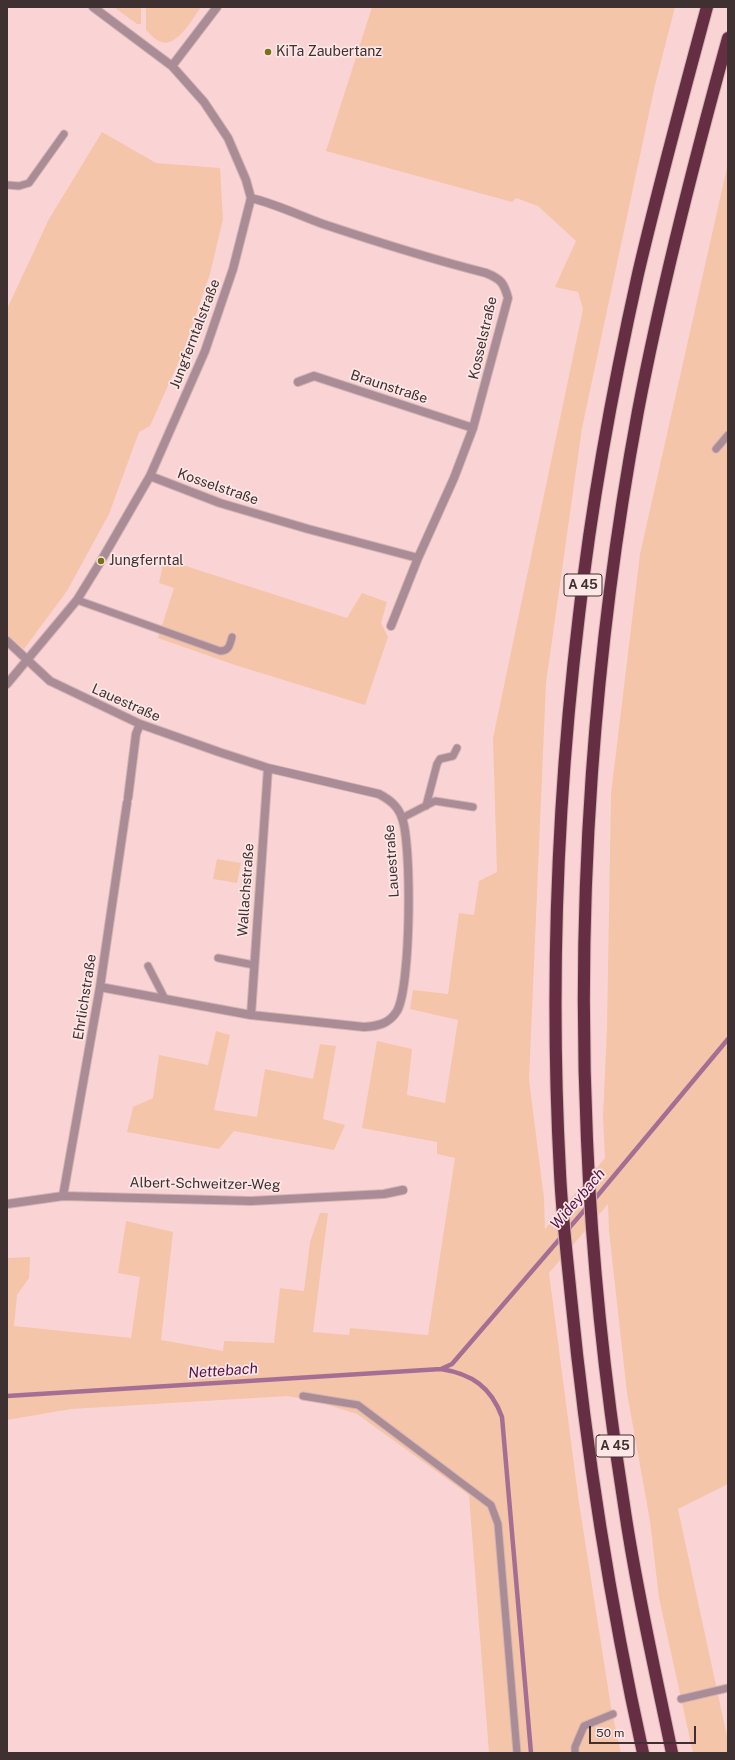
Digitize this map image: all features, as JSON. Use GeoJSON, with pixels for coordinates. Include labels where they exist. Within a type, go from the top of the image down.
{"type":"FeatureCollection","features":[{"type":"Feature","properties":{"kind":"highway","name":"A 45"},"geometry":{"type":"LineString","coordinates":[[643,1753],[609,1580],[588,1450],[577,1366],[560,1176],[556,1070],[557,942],[562,812],[579,615],[598,480],[621,354],[652,219],[707,7]]}},
{"type":"Feature","properties":{"kind":"highway","name":"A 45"},"geometry":{"type":"LineString","coordinates":[[672,1753],[636,1575],[624,1507],[605,1364],[594,1254],[586,1140],[585,938],[594,745],[606,618],[626,484],[649,356],[685,200],[728,38]]}},
{"type":"Feature","properties":{"kind":"street"},"geometry":{"type":"LineString","coordinates":[[93,7],[172,66],[204,102],[228,138],[246,180],[251,198]]}},
{"type":"Feature","properties":{"kind":"street"},"geometry":{"type":"LineString","coordinates":[[172,66],[217,7]]}},
{"type":"Feature","properties":{"kind":"street","name":"Kosselstraße"},"geometry":{"type":"LineString","coordinates":[[251,198],[268,202],[312,220],[408,252],[486,273],[495,277],[504,285],[508,298],[489,374],[473,428],[454,478],[418,558],[391,626]]}},
{"type":"Feature","properties":{"kind":"street","name":"Jungferntalstraße"},"geometry":{"type":"LineString","coordinates":[[7,684],[77,600],[101,562],[150,476],[205,351],[233,269],[251,198]]}},
{"type":"Feature","properties":{"kind":"street","name":"Braunstraße"},"geometry":{"type":"LineString","coordinates":[[298,382],[314,376],[473,428]]}},
{"type":"Feature","properties":{"kind":"street","name":"Kosselstraße"},"geometry":{"type":"LineString","coordinates":[[150,476],[220,503],[308,529],[418,558]]}},
{"type":"Feature","properties":{"kind":"street","name":"Lauestraße"},"geometry":{"type":"LineString","coordinates":[[7,641],[50,681],[140,724],[206,748],[268,768],[380,794],[390,800],[397,807],[402,818],[407,842],[409,930],[401,1004],[389,1021],[378,1026],[364,1027],[251,1015],[100,987]]}},
{"type":"Feature","properties":{"kind":"street","name":"Ehrlichstraße"},"geometry":{"type":"LineString","coordinates":[[63,1196],[100,987],[128,800],[136,734],[140,724]]}},
{"type":"Feature","properties":{"kind":"street","name":"Wallachstraße"},"geometry":{"type":"LineString","coordinates":[[251,1015],[268,768]]}},
{"type":"Feature","properties":{"kind":"street","name":"Albert-Schweitzer-Weg"},"geometry":{"type":"LineString","coordinates":[[7,1204],[63,1196],[251,1201],[384,1194],[403,1190]]}},
{"type":"Feature","properties":{"kind":"lane"},"geometry":{"type":"LineString","coordinates":[[7,185],[19,186],[29,183],[64,134]]}},
{"type":"Feature","properties":{"kind":"lane"},"geometry":{"type":"LineString","coordinates":[[716,449],[728,435]]}},
{"type":"Feature","properties":{"kind":"lane"},"geometry":{"type":"LineString","coordinates":[[77,600],[220,651],[225,651],[229,648],[232,637]]}},
{"type":"Feature","properties":{"kind":"lane"},"geometry":{"type":"LineString","coordinates":[[426,806],[437,764],[440,759],[453,756],[457,748]]}},
{"type":"Feature","properties":{"kind":"lane"},"geometry":{"type":"LineString","coordinates":[[402,818],[435,801],[473,808]]}},
{"type":"Feature","properties":{"kind":"lane"},"geometry":{"type":"LineString","coordinates":[[218,958],[254,965]]}},
{"type":"Feature","properties":{"kind":"lane"},"geometry":{"type":"LineString","coordinates":[[148,966],[165,999]]}},
{"type":"Feature","properties":{"kind":"lane"},"geometry":{"type":"LineString","coordinates":[[303,1396],[358,1405],[491,1505],[498,1524],[517,1753]]}},
{"type":"Feature","properties":{"kind":"lane"},"geometry":{"type":"LineString","coordinates":[[680,1699],[728,1688]]}},
{"type":"Feature","properties":{"kind":"lane"},"geometry":{"type":"LineString","coordinates":[[575,1753],[575,1747],[584,1726],[613,1714]]}},
{"type":"Feature","properties":{"kind":"shaded area"},"geometry":{"type":"Polygon","coordinates":[[[114,7],[141,7],[141,24],[137,24],[114,7]]]}},
{"type":"Feature","properties":{"kind":"shaded area"},"geometry":{"type":"Polygon","coordinates":[[[146,7],[201,7],[184,31],[173,41],[167,43],[157,40],[146,30],[146,7]]]}},
{"type":"Feature","properties":{"kind":"shaded area"},"geometry":{"type":"Polygon","coordinates":[[[372,7],[675,7],[655,85],[582,428],[546,683],[529,1080],[544,1198],[545,1229],[605,1158],[603,1117],[607,1028],[611,794],[640,554],[728,163],[728,1484],[678,1509],[728,1741],[728,1753],[693,1753],[659,1598],[650,1521],[627,1393],[609,1231],[608,1204],[549,1273],[579,1503],[611,1707],[621,1753],[489,1753],[469,1495],[357,1414],[322,1403],[288,1396],[71,1409],[7,1420],[7,1258],[30,1257],[29,1278],[17,1295],[14,1326],[131,1338],[140,1277],[118,1273],[126,1221],[173,1232],[161,1340],[223,1351],[224,1341],[274,1343],[280,1288],[304,1291],[310,1242],[320,1213],[328,1213],[313,1332],[349,1335],[350,1328],[428,1335],[455,1158],[437,1154],[437,1142],[362,1128],[377,1041],[412,1049],[407,1095],[445,1103],[458,1020],[410,1009],[413,990],[448,994],[459,913],[474,915],[479,881],[497,872],[493,738],[583,309],[578,292],[555,287],[576,241],[538,206],[516,198],[512,202],[326,151],[372,7]]]}},
{"type":"Feature","properties":{"kind":"shaded area"},"geometry":{"type":"Polygon","coordinates":[[[102,132],[156,163],[220,168],[223,219],[210,274],[183,352],[150,426],[139,432],[109,514],[67,591],[24,649],[7,635],[7,309],[49,219],[102,132]]]}},
{"type":"Feature","properties":{"kind":"shaded area"},"geometry":{"type":"Polygon","coordinates":[[[164,559],[347,618],[362,593],[387,602],[381,623],[388,637],[365,705],[235,665],[158,638],[174,588],[159,583],[164,559]]]}},
{"type":"Feature","properties":{"kind":"shaded area"},"geometry":{"type":"Polygon","coordinates":[[[217,859],[241,863],[237,883],[213,879],[217,859]]]}},
{"type":"Feature","properties":{"kind":"shaded area"},"geometry":{"type":"Polygon","coordinates":[[[216,1031],[230,1035],[214,1110],[257,1117],[265,1069],[313,1079],[320,1044],[336,1046],[323,1119],[345,1125],[334,1150],[234,1131],[219,1149],[127,1132],[133,1107],[153,1098],[159,1055],[208,1065],[216,1031]]]}},
{"type":"Feature","properties":{"kind":"waterway","name":"Wideybach"},"geometry":{"type":"LineString","coordinates":[[593,1201],[728,1039]]}},
{"type":"Feature","properties":{"kind":"waterway","name":"Wideybach"},"geometry":{"type":"LineString","coordinates":[[441,1369],[452,1364],[588,1206]]}},
{"type":"Feature","properties":{"kind":"waterway","name":"Nettebach"},"geometry":{"type":"LineString","coordinates":[[7,1396],[441,1369],[452,1371],[471,1378],[486,1390],[502,1417],[531,1753]]}},
{"type":"Feature","properties":{"kind":"place","name":"KiTa Zaubertanz"},"geometry":{"type":"Point","coordinates":[268,52]}},
{"type":"Feature","properties":{"kind":"place","name":"Jungferntal"},"geometry":{"type":"Point","coordinates":[101,561]}}]}
